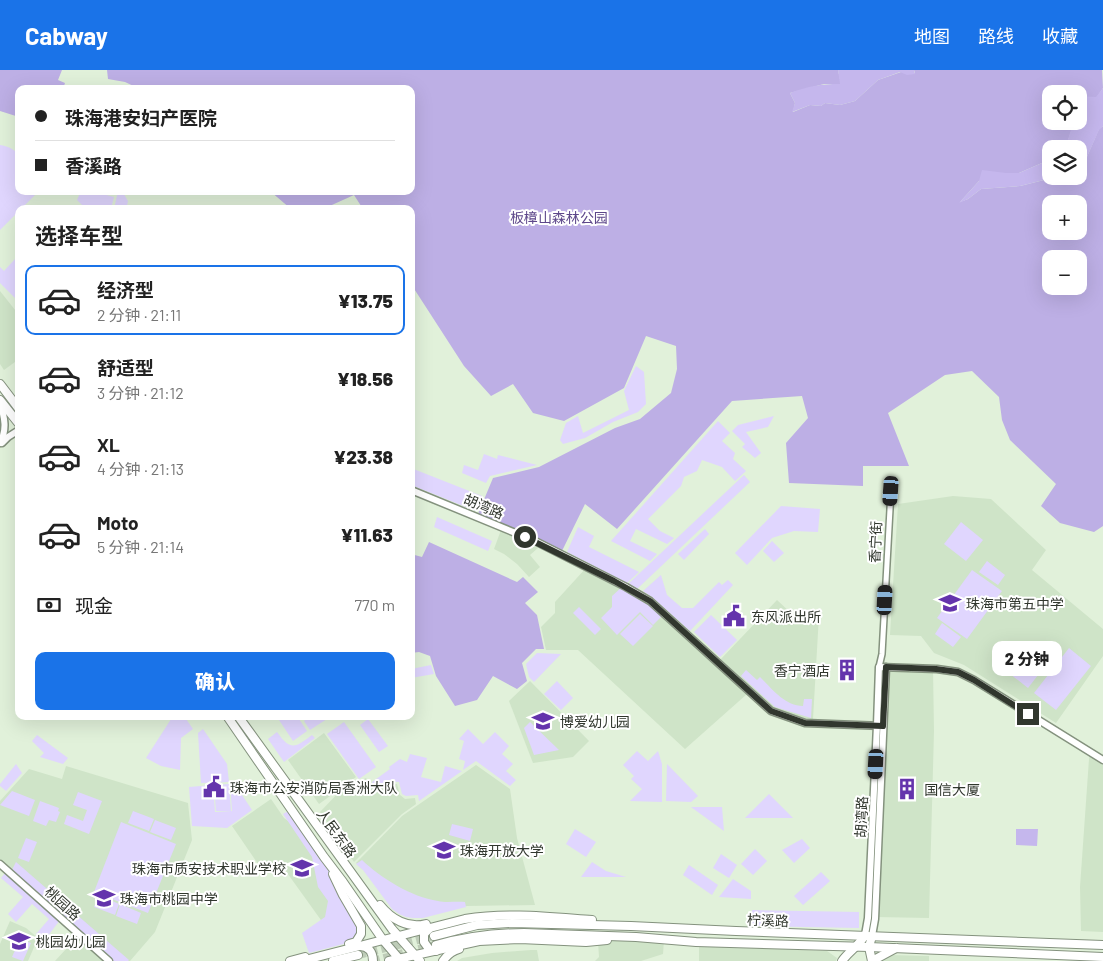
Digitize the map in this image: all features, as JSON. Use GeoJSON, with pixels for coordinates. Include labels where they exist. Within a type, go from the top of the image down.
{"type":"FeatureCollection","features":[{"type":"Feature","properties":{"kind":"main road"},"geometry":{"type":"LineString","coordinates":[[0,384],[15,404]]}},
{"type":"Feature","properties":{"kind":"main road"},"geometry":{"type":"LineString","coordinates":[[0,400],[15,419]]}},
{"type":"Feature","properties":{"kind":"main road","name":"人民东路"},"geometry":{"type":"LineString","coordinates":[[229,720],[383,940],[400,960]]}},
{"type":"Feature","properties":{"kind":"main road","name":"人民东路"},"geometry":{"type":"LineString","coordinates":[[241,720],[353,876],[417,958]]}},
{"type":"Feature","properties":{"kind":"main road"},"geometry":{"type":"LineString","coordinates":[[290,961],[356,942],[361,934],[362,926],[343,895],[324,857]]}},
{"type":"Feature","properties":{"kind":"main road"},"geometry":{"type":"LineString","coordinates":[[343,882],[353,876],[368,888],[385,912],[404,924],[419,926],[446,920],[481,916],[523,915],[606,921],[631,926]]}},
{"type":"Feature","properties":{"kind":"main road"},"geometry":{"type":"LineString","coordinates":[[465,919],[424,934],[424,942],[429,949],[479,941],[520,939],[586,942],[636,936]]}},
{"type":"Feature","properties":{"kind":"main road","name":"柠溪路"},"geometry":{"type":"LineString","coordinates":[[432,932],[477,925],[512,923],[1103,944]]}},
{"type":"Feature","properties":{"kind":"main road"},"geometry":{"type":"LineString","coordinates":[[301,961],[399,936],[432,932]]}},
{"type":"Feature","properties":{"kind":"main road","name":"柠溪路"},"geometry":{"type":"LineString","coordinates":[[436,948],[461,938],[506,933],[636,936],[696,942],[857,946],[1103,957]]}},
{"type":"Feature","properties":{"kind":"main road"},"geometry":{"type":"LineString","coordinates":[[794,933],[794,944]]}},
{"type":"Feature","properties":{"kind":"main road"},"geometry":{"type":"LineString","coordinates":[[820,945],[840,950],[843,959],[868,936]]}},
{"type":"Feature","properties":{"kind":"main road"},"geometry":{"type":"LineString","coordinates":[[868,936],[872,961],[896,948]]}},
{"type":"Feature","properties":{"kind":"main road"},"geometry":{"type":"LineString","coordinates":[[937,938],[937,950]]}},
{"type":"Feature","properties":{"kind":"main road"},"geometry":{"type":"LineString","coordinates":[[443,961],[446,956],[454,951],[520,939]]}},
{"type":"Feature","properties":{"kind":"main road"},"geometry":{"type":"LineString","coordinates":[[357,946],[364,946],[368,949],[372,955],[372,961]]}},
{"type":"Feature","properties":{"kind":"main road"},"geometry":{"type":"LineString","coordinates":[[389,961],[417,958],[436,948]]}},
{"type":"Feature","properties":{"kind":"main road"},"geometry":{"type":"LineString","coordinates":[[333,961],[358,955]]}},
{"type":"Feature","properties":{"kind":"street"},"geometry":{"type":"LineString","coordinates":[[7,393],[15,399]]}},
{"type":"Feature","properties":{"kind":"street"},"geometry":{"type":"LineString","coordinates":[[0,404],[5,427],[4,436],[0,444]]}},
{"type":"Feature","properties":{"kind":"street"},"geometry":{"type":"LineString","coordinates":[[0,444],[15,433]]}},
{"type":"Feature","properties":{"kind":"street","name":"香宁街"},"geometry":{"type":"LineString","coordinates":[[880,726],[879,667],[882,654],[891,491]]}},
{"type":"Feature","properties":{"kind":"street","name":"胡湾路"},"geometry":{"type":"LineString","coordinates":[[415,492],[535,541],[650,601],[771,711],[805,723],[880,726],[875,918],[868,936]]}},
{"type":"Feature","properties":{"kind":"street","name":"香宁街"},"geometry":{"type":"LineString","coordinates":[[880,726],[886,667],[882,654]]}},
{"type":"Feature","properties":{"kind":"street"},"geometry":{"type":"LineString","coordinates":[[879,667],[936,669],[958,672],[1103,760]]}},
{"type":"Feature","properties":{"kind":"street","name":"桃园路"},"geometry":{"type":"LineString","coordinates":[[0,864],[109,961]]}},
{"type":"Feature","properties":{"kind":"shaded area"},"geometry":{"type":"Polygon","coordinates":[[[838,70],[914,70],[915,74],[907,75],[900,72],[878,80],[855,101],[840,105],[825,103],[821,106],[810,105],[792,112],[795,103],[790,93],[826,84],[840,84],[838,70]]]}},
{"type":"Feature","properties":{"kind":"shaded area"},"geometry":{"type":"Polygon","coordinates":[[[1103,88],[1103,126],[1099,130],[1087,157],[1087,140],[1068,140],[1071,130],[1087,130],[1087,96],[1096,97],[1103,88]]]}},
{"type":"Feature","properties":{"kind":"shaded area"},"geometry":{"type":"Polygon","coordinates":[[[0,145],[15,151],[15,195],[35,195],[25,205],[15,205],[15,215],[0,230],[0,145]]]}},
{"type":"Feature","properties":{"kind":"shaded area"},"geometry":{"type":"Polygon","coordinates":[[[1042,163],[1042,180],[1020,186],[981,189],[959,203],[979,181],[982,170],[1019,173],[1042,163]]]}},
{"type":"Feature","properties":{"kind":"shaded area"},"geometry":{"type":"Polygon","coordinates":[[[79,195],[106,195],[114,197],[112,205],[82,205],[77,200],[79,195]]]}},
{"type":"Feature","properties":{"kind":"shaded area"},"geometry":{"type":"Polygon","coordinates":[[[117,195],[124,195],[128,201],[127,205],[115,205],[117,195]]]}},
{"type":"Feature","properties":{"kind":"shaded area"},"geometry":{"type":"Polygon","coordinates":[[[15,259],[15,298],[0,283],[0,267],[4,271],[15,259]]]}},
{"type":"Feature","properties":{"kind":"shaded area"},"geometry":{"type":"Polygon","coordinates":[[[0,291],[15,310],[15,362],[4,370],[0,364],[0,291]]]}},
{"type":"Feature","properties":{"kind":"shaded area"},"geometry":{"type":"Polygon","coordinates":[[[636,366],[644,372],[646,404],[638,412],[613,422],[585,438],[563,444],[560,440],[566,423],[578,416],[583,433],[629,410],[624,391],[636,366]]]}},
{"type":"Feature","properties":{"kind":"shaded area"},"geometry":{"type":"Polygon","coordinates":[[[774,416],[768,427],[746,432],[761,453],[755,458],[742,447],[745,444],[732,431],[738,425],[774,416]]]}},
{"type":"Feature","properties":{"kind":"shaded area"},"geometry":{"type":"Polygon","coordinates":[[[718,421],[730,433],[722,441],[735,453],[733,459],[746,471],[735,481],[722,467],[702,460],[697,471],[684,477],[681,486],[648,519],[660,531],[674,538],[667,544],[636,529],[630,541],[657,554],[650,561],[611,541],[718,421]]]}},
{"type":"Feature","properties":{"kind":"shaded area"},"geometry":{"type":"Polygon","coordinates":[[[484,454],[497,459],[498,455],[537,465],[490,476],[486,483],[462,473],[464,465],[478,470],[484,454]]]}},
{"type":"Feature","properties":{"kind":"shaded area"},"geometry":{"type":"Polygon","coordinates":[[[415,470],[482,496],[476,511],[415,487],[415,470]]]}},
{"type":"Feature","properties":{"kind":"shaded area"},"geometry":{"type":"Polygon","coordinates":[[[744,475],[750,482],[636,590],[627,585],[744,475]]]}},
{"type":"Feature","properties":{"kind":"shaded area","name":"珠海市第五中学"},"geometry":{"type":"Polygon","coordinates":[[[953,496],[991,499],[1046,550],[1032,570],[1103,629],[1103,656],[1056,723],[964,665],[934,653],[921,636],[890,635],[898,504],[953,496]]]}},
{"type":"Feature","properties":{"kind":"shaded area"},"geometry":{"type":"Polygon","coordinates":[[[781,506],[820,509],[818,532],[794,531],[772,538],[747,565],[735,553],[781,506]]]}},
{"type":"Feature","properties":{"kind":"shaded area"},"geometry":{"type":"Polygon","coordinates":[[[437,517],[492,541],[488,551],[434,527],[437,517]]]}},
{"type":"Feature","properties":{"kind":"shaded area"},"geometry":{"type":"Polygon","coordinates":[[[961,522],[983,540],[966,561],[944,544],[961,522]]]}},
{"type":"Feature","properties":{"kind":"shaded area"},"geometry":{"type":"Polygon","coordinates":[[[578,527],[594,536],[589,547],[639,572],[627,583],[567,552],[578,527]]]}},
{"type":"Feature","properties":{"kind":"shaded area"},"geometry":{"type":"Polygon","coordinates":[[[705,529],[709,534],[684,560],[678,554],[705,529]]]}},
{"type":"Feature","properties":{"kind":"shaded area"},"geometry":{"type":"Polygon","coordinates":[[[501,530],[538,548],[530,555],[540,567],[529,577],[517,564],[494,549],[501,530]]]}},
{"type":"Feature","properties":{"kind":"shaded area"},"geometry":{"type":"Polygon","coordinates":[[[772,541],[784,553],[774,562],[763,551],[772,541]]]}},
{"type":"Feature","properties":{"kind":"shaded area"},"geometry":{"type":"Polygon","coordinates":[[[987,561],[1005,575],[998,585],[979,572],[987,561]]]}},
{"type":"Feature","properties":{"kind":"shaded area"},"geometry":{"type":"Polygon","coordinates":[[[586,568],[649,603],[747,694],[685,749],[578,650],[546,650],[541,627],[555,613],[555,602],[586,568]]]}},
{"type":"Feature","properties":{"kind":"shaded area"},"geometry":{"type":"Polygon","coordinates":[[[972,570],[1002,591],[967,639],[937,618],[972,570]]]}},
{"type":"Feature","properties":{"kind":"shaded area"},"geometry":{"type":"Polygon","coordinates":[[[661,575],[667,595],[682,608],[693,608],[719,582],[722,585],[728,580],[733,585],[690,631],[643,591],[661,575]]]}},
{"type":"Feature","properties":{"kind":"shaded area"},"geometry":{"type":"Polygon","coordinates":[[[623,586],[650,602],[663,615],[653,625],[640,612],[617,635],[601,618],[612,607],[612,596],[623,586]]]}},
{"type":"Feature","properties":{"kind":"shaded area"},"geometry":{"type":"Polygon","coordinates":[[[777,600],[792,614],[819,615],[813,719],[806,719],[773,708],[720,660],[777,600]]]}},
{"type":"Feature","properties":{"kind":"shaded area"},"geometry":{"type":"Polygon","coordinates":[[[579,607],[601,629],[595,635],[573,613],[579,607]]]}},
{"type":"Feature","properties":{"kind":"shaded area"},"geometry":{"type":"Polygon","coordinates":[[[640,614],[653,626],[633,646],[620,634],[640,614]]]}},
{"type":"Feature","properties":{"kind":"shaded area"},"geometry":{"type":"Polygon","coordinates":[[[711,615],[737,640],[720,657],[694,632],[711,615]]]}},
{"type":"Feature","properties":{"kind":"shaded area"},"geometry":{"type":"Polygon","coordinates":[[[942,623],[961,637],[953,647],[935,634],[942,623]]]}},
{"type":"Feature","properties":{"kind":"shaded area"},"geometry":{"type":"Polygon","coordinates":[[[1022,648],[1045,666],[1028,688],[1005,670],[1022,648]]]}},
{"type":"Feature","properties":{"kind":"shaded area"},"geometry":{"type":"Polygon","coordinates":[[[1069,648],[1091,666],[1056,710],[1034,693],[1069,648]]]}},
{"type":"Feature","properties":{"kind":"shaded area"},"geometry":{"type":"Polygon","coordinates":[[[537,653],[561,654],[534,682],[529,677],[526,664],[537,653]]]}},
{"type":"Feature","properties":{"kind":"shaded area"},"geometry":{"type":"Polygon","coordinates":[[[431,665],[434,674],[415,677],[415,668],[431,665]]]}},
{"type":"Feature","properties":{"kind":"shaded area"},"geometry":{"type":"Polygon","coordinates":[[[886,667],[933,669],[934,731],[929,918],[876,917],[886,667]]]}},
{"type":"Feature","properties":{"kind":"shaded area"},"geometry":{"type":"Polygon","coordinates":[[[746,670],[757,680],[760,677],[779,696],[790,703],[803,706],[804,699],[812,699],[811,718],[775,707],[741,676],[746,670]]]}},
{"type":"Feature","properties":{"kind":"shaded area","name":"博爱幼儿园"},"geometry":{"type":"Polygon","coordinates":[[[530,681],[589,741],[573,757],[533,763],[509,701],[530,681]]]}},
{"type":"Feature","properties":{"kind":"shaded area"},"geometry":{"type":"Polygon","coordinates":[[[557,681],[573,698],[561,710],[544,694],[557,681]]]}},
{"type":"Feature","properties":{"kind":"shaded area"},"geometry":{"type":"Polygon","coordinates":[[[170,720],[187,720],[193,729],[181,738],[180,770],[161,766],[146,758],[170,720]]]}},
{"type":"Feature","properties":{"kind":"shaded area"},"geometry":{"type":"Polygon","coordinates":[[[279,720],[300,720],[307,731],[293,741],[279,720]]]}},
{"type":"Feature","properties":{"kind":"shaded area"},"geometry":{"type":"Polygon","coordinates":[[[305,720],[325,720],[310,730],[304,721],[305,720]]]}},
{"type":"Feature","properties":{"kind":"shaded area"},"geometry":{"type":"Polygon","coordinates":[[[369,720],[388,746],[379,752],[360,725],[369,720]]]}},
{"type":"Feature","properties":{"kind":"shaded area"},"geometry":{"type":"Polygon","coordinates":[[[344,722],[376,767],[359,779],[327,734],[344,722]]]}},
{"type":"Feature","properties":{"kind":"shaded area"},"geometry":{"type":"Polygon","coordinates":[[[530,722],[559,750],[534,755],[524,728],[530,722]]]}},
{"type":"Feature","properties":{"kind":"shaded area"},"geometry":{"type":"Polygon","coordinates":[[[203,729],[227,764],[229,782],[201,783],[198,733],[203,729]]]}},
{"type":"Feature","properties":{"kind":"shaded area"},"geometry":{"type":"Polygon","coordinates":[[[468,729],[483,744],[495,732],[509,746],[502,754],[513,764],[506,771],[516,780],[510,786],[476,761],[463,770],[465,761],[459,759],[464,741],[459,739],[468,729]]]}},
{"type":"Feature","properties":{"kind":"shaded area"},"geometry":{"type":"Polygon","coordinates":[[[277,732],[286,743],[294,746],[312,735],[315,738],[284,762],[268,739],[277,732]]]}},
{"type":"Feature","properties":{"kind":"shaded area"},"geometry":{"type":"Polygon","coordinates":[[[324,733],[356,777],[319,804],[288,760],[324,733]]]}},
{"type":"Feature","properties":{"kind":"shaded area"},"geometry":{"type":"Polygon","coordinates":[[[37,735],[68,758],[63,764],[40,757],[44,753],[32,741],[37,735]]]}},
{"type":"Feature","properties":{"kind":"shaded area"},"geometry":{"type":"Polygon","coordinates":[[[637,751],[648,761],[658,751],[662,764],[662,802],[630,801],[642,789],[631,779],[634,776],[623,765],[637,751]]]}},
{"type":"Feature","properties":{"kind":"shaded area"},"geometry":{"type":"Polygon","coordinates":[[[1090,752],[1103,760],[1103,932],[1081,931],[1080,887],[1090,752]]]}},
{"type":"Feature","properties":{"kind":"shaded area"},"geometry":{"type":"Polygon","coordinates":[[[410,754],[427,758],[421,777],[441,782],[445,766],[462,771],[419,801],[418,795],[406,796],[402,794],[399,782],[386,781],[377,789],[372,782],[400,759],[407,762],[410,754]]]}},
{"type":"Feature","properties":{"kind":"shaded area"},"geometry":{"type":"Polygon","coordinates":[[[16,764],[22,773],[6,791],[0,784],[16,764]]]}},
{"type":"Feature","properties":{"kind":"shaded area"},"geometry":{"type":"Polygon","coordinates":[[[667,764],[698,796],[691,802],[666,801],[667,764]]]}},
{"type":"Feature","properties":{"kind":"shaded area","name":"珠海开放大学"},"geometry":{"type":"Polygon","coordinates":[[[476,765],[510,789],[517,838],[535,905],[467,906],[415,917],[356,863],[402,816],[476,765]]]}},
{"type":"Feature","properties":{"kind":"shaded area","name":"珠海市桃园中学"},"geometry":{"type":"Polygon","coordinates":[[[66,766],[188,803],[192,840],[155,932],[130,961],[55,961],[79,935],[0,863],[0,801],[29,769],[62,779],[66,766]]]}},
{"type":"Feature","properties":{"kind":"shaded area"},"geometry":{"type":"Polygon","coordinates":[[[366,778],[377,791],[386,783],[397,784],[400,795],[405,799],[415,798],[416,804],[402,814],[354,862],[320,812],[342,789],[366,778]]]}},
{"type":"Feature","properties":{"kind":"shaded area"},"geometry":{"type":"Polygon","coordinates":[[[230,783],[234,783],[252,810],[227,828],[192,826],[189,787],[213,785],[215,812],[232,811],[230,783]]]}},
{"type":"Feature","properties":{"kind":"shaded area"},"geometry":{"type":"Polygon","coordinates":[[[229,784],[231,811],[216,811],[214,785],[229,784]]]}},
{"type":"Feature","properties":{"kind":"shaded area"},"geometry":{"type":"Polygon","coordinates":[[[12,791],[35,800],[29,816],[0,805],[12,791]]]}},
{"type":"Feature","properties":{"kind":"shaded area"},"geometry":{"type":"Polygon","coordinates":[[[78,792],[102,801],[89,834],[64,824],[67,815],[83,821],[87,810],[73,805],[78,792]]]}},
{"type":"Feature","properties":{"kind":"shaded area"},"geometry":{"type":"Polygon","coordinates":[[[769,794],[793,818],[745,818],[769,794]]]}},
{"type":"Feature","properties":{"kind":"shaded area","name":"珠海市质安技术职业学校"},"geometry":{"type":"Polygon","coordinates":[[[271,799],[284,818],[296,827],[351,916],[336,941],[280,863],[265,874],[232,826],[271,799]]]}},
{"type":"Feature","properties":{"kind":"shaded area"},"geometry":{"type":"Polygon","coordinates":[[[40,801],[59,808],[58,811],[60,812],[56,822],[49,820],[46,826],[33,821],[40,801]]]}},
{"type":"Feature","properties":{"kind":"shaded area"},"geometry":{"type":"Polygon","coordinates":[[[691,807],[722,807],[724,831],[691,807]]]}},
{"type":"Feature","properties":{"kind":"shaded area"},"geometry":{"type":"Polygon","coordinates":[[[290,810],[323,857],[341,895],[360,925],[355,941],[309,953],[302,933],[325,917],[328,901],[318,887],[312,857],[283,814],[290,810]]]}},
{"type":"Feature","properties":{"kind":"shaded area"},"geometry":{"type":"Polygon","coordinates":[[[133,811],[154,819],[149,831],[128,823],[133,811]]]}},
{"type":"Feature","properties":{"kind":"shaded area"},"geometry":{"type":"Polygon","coordinates":[[[155,820],[176,828],[171,840],[150,832],[155,820]]]}},
{"type":"Feature","properties":{"kind":"shaded area"},"geometry":{"type":"Polygon","coordinates":[[[121,822],[176,844],[148,913],[94,892],[121,822]]]}},
{"type":"Feature","properties":{"kind":"shaded area"},"geometry":{"type":"Polygon","coordinates":[[[452,824],[473,829],[470,841],[449,835],[452,824]]]}},
{"type":"Feature","properties":{"kind":"shaded area"},"geometry":{"type":"Polygon","coordinates":[[[575,829],[596,842],[586,857],[566,844],[575,829]]]}},
{"type":"Feature","properties":{"kind":"shaded area"},"geometry":{"type":"Polygon","coordinates":[[[1016,829],[1038,829],[1037,846],[1016,845],[1016,829]]]}},
{"type":"Feature","properties":{"kind":"shaded area"},"geometry":{"type":"Polygon","coordinates":[[[26,838],[37,842],[29,862],[18,858],[26,838]]]}},
{"type":"Feature","properties":{"kind":"shaded area"},"geometry":{"type":"Polygon","coordinates":[[[802,839],[810,848],[794,863],[782,850],[802,839]]]}},
{"type":"Feature","properties":{"kind":"shaded area"},"geometry":{"type":"Polygon","coordinates":[[[755,849],[767,861],[753,875],[741,864],[755,849]]]}},
{"type":"Feature","properties":{"kind":"shaded area"},"geometry":{"type":"Polygon","coordinates":[[[721,854],[737,865],[729,878],[713,868],[721,854]]]}},
{"type":"Feature","properties":{"kind":"shaded area"},"geometry":{"type":"Polygon","coordinates":[[[362,860],[387,880],[407,891],[438,901],[465,902],[466,907],[423,918],[406,917],[399,914],[392,909],[363,870],[356,864],[362,860]]]}},
{"type":"Feature","properties":{"kind":"shaded area"},"geometry":{"type":"Polygon","coordinates":[[[16,862],[129,960],[112,961],[11,872],[16,862]]]}},
{"type":"Feature","properties":{"kind":"shaded area"},"geometry":{"type":"Polygon","coordinates":[[[592,862],[606,871],[626,877],[581,877],[592,862]]]}},
{"type":"Feature","properties":{"kind":"shaded area"},"geometry":{"type":"Polygon","coordinates":[[[689,865],[718,885],[712,895],[683,875],[689,865]]]}},
{"type":"Feature","properties":{"kind":"shaded area"},"geometry":{"type":"Polygon","coordinates":[[[6,872],[60,920],[44,941],[36,934],[49,919],[32,904],[16,922],[8,914],[23,897],[1,878],[6,872]]]}},
{"type":"Feature","properties":{"kind":"shaded area"},"geometry":{"type":"Polygon","coordinates":[[[821,872],[830,881],[803,905],[794,896],[821,872]]]}},
{"type":"Feature","properties":{"kind":"shaded area"},"geometry":{"type":"Polygon","coordinates":[[[733,879],[751,891],[751,899],[719,897],[733,879]]]}},
{"type":"Feature","properties":{"kind":"shaded area"},"geometry":{"type":"Polygon","coordinates":[[[99,895],[119,904],[115,915],[94,907],[99,895]]]}},
{"type":"Feature","properties":{"kind":"shaded area"},"geometry":{"type":"Polygon","coordinates":[[[120,904],[141,913],[137,924],[116,916],[120,904]]]}},
{"type":"Feature","properties":{"kind":"shaded area"},"geometry":{"type":"Polygon","coordinates":[[[752,910],[859,912],[859,928],[752,926],[752,910]]]}},
{"type":"Feature","properties":{"kind":"shaded area","name":"桃园幼儿园"},"geometry":{"type":"Polygon","coordinates":[[[10,921],[26,928],[38,938],[28,961],[0,961],[0,944],[10,921]]]}},
{"type":"Feature","properties":{"kind":"shaded area"},"geometry":{"type":"Polygon","coordinates":[[[637,937],[664,940],[663,954],[641,961],[595,961],[599,957],[598,942],[637,937]]]}},
{"type":"Feature","properties":{"kind":"shaded area"},"geometry":{"type":"Polygon","coordinates":[[[20,939],[31,943],[23,961],[12,957],[20,939]]]}},
{"type":"Feature","properties":{"kind":"shaded area"},"geometry":{"type":"Polygon","coordinates":[[[699,945],[827,951],[837,958],[836,961],[699,961],[699,945]]]}},
{"type":"Feature","properties":{"kind":"shaded area"},"geometry":{"type":"Polygon","coordinates":[[[537,950],[539,961],[457,961],[462,958],[492,953],[537,950]]]}},
{"type":"Feature","properties":{"kind":"shaded area"},"geometry":{"type":"Polygon","coordinates":[[[889,955],[929,956],[929,961],[877,961],[889,955]]]}},
{"type":"Feature","properties":{"kind":"green space"},"geometry":{"type":"Polygon","coordinates":[[[0,70],[62,70],[58,80],[65,83],[64,85],[15,85],[15,116],[0,111],[0,70]]]}},
{"type":"Feature","properties":{"kind":"green space","name":"板樟山森林公园"},"geometry":{"type":"Polygon","coordinates":[[[107,70],[838,70],[841,84],[824,84],[790,93],[795,103],[793,112],[810,105],[821,106],[825,103],[840,105],[855,101],[878,80],[901,72],[915,73],[914,70],[1102,70],[1103,88],[1097,97],[1087,97],[1087,85],[1042,85],[1042,130],[1072,130],[1068,140],[1042,140],[1042,163],[1019,173],[1006,173],[979,181],[960,202],[968,199],[981,189],[1020,186],[1042,180],[1042,185],[1087,185],[1087,157],[1099,129],[1103,126],[1103,526],[1094,532],[1060,523],[1041,506],[1056,484],[1010,440],[1002,420],[999,397],[972,371],[945,375],[888,413],[909,466],[863,466],[863,486],[789,483],[786,443],[808,418],[802,396],[732,401],[617,529],[585,504],[562,551],[478,514],[493,478],[539,467],[615,428],[640,419],[671,393],[677,369],[676,346],[646,336],[624,388],[564,421],[533,413],[513,384],[491,396],[464,366],[415,290],[415,205],[360,205],[354,195],[415,195],[415,85],[131,85],[108,79],[107,70]]]}},
{"type":"Feature","properties":{"kind":"green space","name":"板樟山森林公园"},"geometry":{"type":"Polygon","coordinates":[[[275,195],[354,195],[332,205],[286,205],[275,195]]]}},
{"type":"Feature","properties":{"kind":"green space"},"geometry":{"type":"Polygon","coordinates":[[[429,542],[517,582],[523,577],[538,592],[525,603],[537,615],[544,649],[536,649],[522,663],[527,681],[517,689],[493,676],[477,700],[455,706],[436,676],[430,656],[415,652],[415,555],[422,557],[429,542]]]}},
{"type":"Feature","properties":{"kind":"tunnel"},"geometry":{"type":"LineString","coordinates":[[358,955],[434,936]]}},
{"type":"Feature","properties":{"kind":"tunnel"},"geometry":{"type":"LineString","coordinates":[[372,961],[434,945]]}},
{"type":"Feature","properties":{"kind":"place","name":"珠海市第五中学"},"geometry":{"type":"Point","coordinates":[950,603]}},
{"type":"Feature","properties":{"kind":"place","name":"东风派出所"},"geometry":{"type":"Point","coordinates":[734,616]}},
{"type":"Feature","properties":{"kind":"place","name":"香宁酒店"},"geometry":{"type":"Point","coordinates":[847,670]}},
{"type":"Feature","properties":{"kind":"place","name":"博爱幼儿园"},"geometry":{"type":"Point","coordinates":[543,721]}},
{"type":"Feature","properties":{"kind":"place","name":"珠海市公安消防局香洲大队"},"geometry":{"type":"Point","coordinates":[214,787]}},
{"type":"Feature","properties":{"kind":"place","name":"国信大厦"},"geometry":{"type":"Point","coordinates":[907,789]}},
{"type":"Feature","properties":{"kind":"place","name":"珠海开放大学"},"geometry":{"type":"Point","coordinates":[444,850]}},
{"type":"Feature","properties":{"kind":"place","name":"珠海市质安技术职业学校"},"geometry":{"type":"Point","coordinates":[302,868]}},
{"type":"Feature","properties":{"kind":"place","name":"珠海市桃园中学"},"geometry":{"type":"Point","coordinates":[104,898]}},
{"type":"Feature","properties":{"kind":"place","name":"桃园幼儿园"},"geometry":{"type":"Point","coordinates":[19,941]}},
{"type":"Feature","properties":{"kind":"route"},"geometry":{"type":"LineString","coordinates":[[525,537],[626,587],[650,601],[771,711],[805,723],[883,726],[886,667],[958,672],[1028,714]]}}]}
